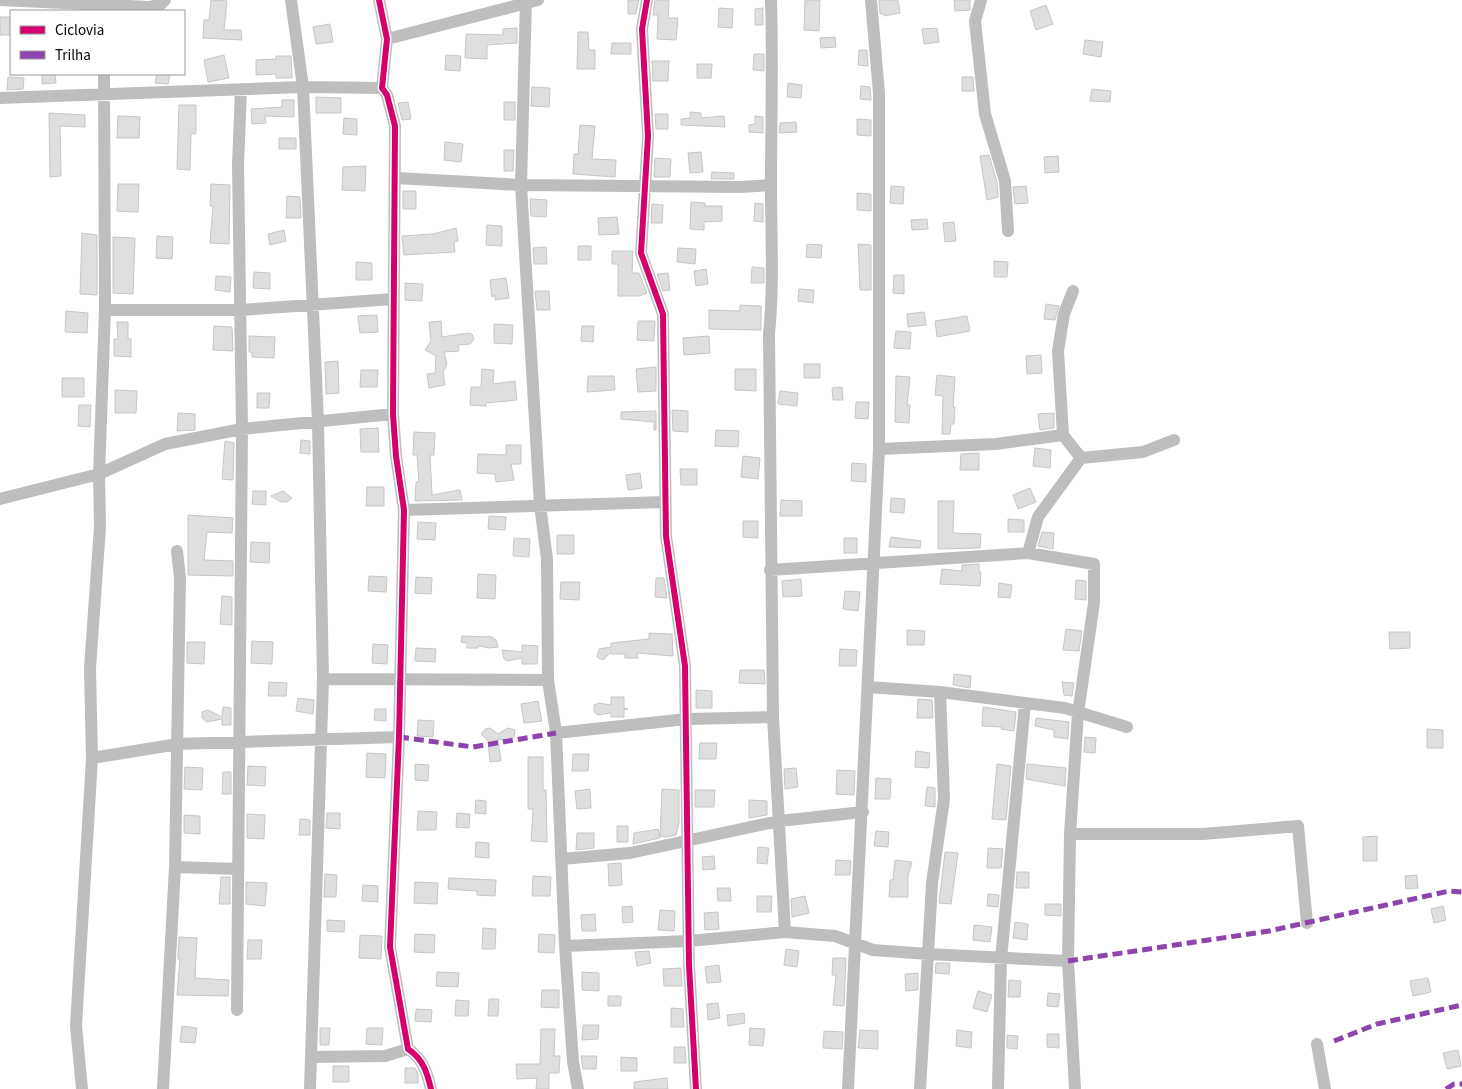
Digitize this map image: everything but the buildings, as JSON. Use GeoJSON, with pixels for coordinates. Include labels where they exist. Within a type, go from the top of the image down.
{"type":"FeatureCollection","features":[{"type":"Feature","properties":{"kind":"street"},"geometry":{"type":"LineString","coordinates":[[0,0],[149,7],[160,5],[165,0]]}},
{"type":"Feature","properties":{"kind":"street"},"geometry":{"type":"LineString","coordinates":[[291,0],[303,87],[311,306],[318,422],[323,679],[310,1089]]}},
{"type":"Feature","properties":{"kind":"street"},"geometry":{"type":"LineString","coordinates":[[379,0],[387,39],[382,88],[386,95],[395,126],[393,414],[396,456],[404,510],[399,737],[390,947],[408,1049],[417,1056],[427,1070],[431,1089]]}},
{"type":"Feature","properties":{"kind":"street"},"geometry":{"type":"LineString","coordinates":[[387,39],[538,0]]}},
{"type":"Feature","properties":{"kind":"street"},"geometry":{"type":"LineString","coordinates":[[647,0],[642,29],[648,136],[641,253],[663,314],[666,536],[685,666],[689,941],[696,1089]]}},
{"type":"Feature","properties":{"kind":"street"},"geometry":{"type":"LineString","coordinates":[[771,0],[774,77],[771,185],[772,308],[769,334],[770,570],[773,717],[785,932]]}},
{"type":"Feature","properties":{"kind":"street"},"geometry":{"type":"LineString","coordinates":[[848,1089],[863,812],[879,449],[879,92],[871,0]]}},
{"type":"Feature","properties":{"kind":"street"},"geometry":{"type":"LineString","coordinates":[[981,0],[975,21],[985,114],[1005,181],[1008,231]]}},
{"type":"Feature","properties":{"kind":"street"},"geometry":{"type":"LineString","coordinates":[[525,2],[522,185],[540,505],[547,559],[548,680],[556,733],[565,946],[573,1062],[578,1089]]}},
{"type":"Feature","properties":{"kind":"street"},"geometry":{"type":"LineString","coordinates":[[82,1089],[76,1026],[92,758],[90,668],[100,527],[99,474],[105,310],[104,75]]}},
{"type":"Feature","properties":{"kind":"street"},"geometry":{"type":"LineString","coordinates":[[0,98],[103,96],[303,87],[382,88]]}},
{"type":"Feature","properties":{"kind":"street"},"geometry":{"type":"LineString","coordinates":[[237,1010],[242,429],[238,165],[241,89]]}},
{"type":"Feature","properties":{"kind":"street"},"geometry":{"type":"LineString","coordinates":[[396,178],[522,185],[741,187],[771,185]]}},
{"type":"Feature","properties":{"kind":"street"},"geometry":{"type":"LineString","coordinates":[[1073,291],[1064,314],[1058,351],[1062,435],[1081,458]]}},
{"type":"Feature","properties":{"kind":"street"},"geometry":{"type":"LineString","coordinates":[[105,310],[240,310],[393,300]]}},
{"type":"Feature","properties":{"kind":"street"},"geometry":{"type":"LineString","coordinates":[[0,499],[99,474],[165,444],[242,429],[393,414]]}},
{"type":"Feature","properties":{"kind":"street"},"geometry":{"type":"LineString","coordinates":[[879,449],[996,444],[1062,435]]}},
{"type":"Feature","properties":{"kind":"street"},"geometry":{"type":"LineString","coordinates":[[1028,552],[1038,517],[1081,458],[1143,452],[1174,440]]}},
{"type":"Feature","properties":{"kind":"street"},"geometry":{"type":"LineString","coordinates":[[404,510],[665,502]]}},
{"type":"Feature","properties":{"kind":"street"},"geometry":{"type":"LineString","coordinates":[[163,1089],[175,867],[180,578],[177,550]]}},
{"type":"Feature","properties":{"kind":"street"},"geometry":{"type":"LineString","coordinates":[[770,570],[1028,552],[1094,564],[1094,603],[1078,713],[1070,834],[1068,962],[1074,1089]]}},
{"type":"Feature","properties":{"kind":"street"},"geometry":{"type":"LineString","coordinates":[[323,679],[548,680]]}},
{"type":"Feature","properties":{"kind":"street"},"geometry":{"type":"LineString","coordinates":[[868,687],[940,692],[1065,708],[1127,727]]}},
{"type":"Feature","properties":{"kind":"street"},"geometry":{"type":"LineString","coordinates":[[920,1089],[932,883],[944,799],[940,692]]}},
{"type":"Feature","properties":{"kind":"street"},"geometry":{"type":"LineString","coordinates":[[998,1089],[1000,959],[1025,703]]}},
{"type":"Feature","properties":{"kind":"street"},"geometry":{"type":"LineString","coordinates":[[556,733],[686,719],[773,717]]}},
{"type":"Feature","properties":{"kind":"street"},"geometry":{"type":"LineString","coordinates":[[92,758],[178,744],[399,737]]}},
{"type":"Feature","properties":{"kind":"street"},"geometry":{"type":"LineString","coordinates":[[561,859],[630,853],[779,821],[863,812]]}},
{"type":"Feature","properties":{"kind":"street"},"geometry":{"type":"LineString","coordinates":[[1070,834],[1203,834],[1298,826],[1307,923]]}},
{"type":"Feature","properties":{"kind":"street"},"geometry":{"type":"LineString","coordinates":[[175,867],[238,869]]}},
{"type":"Feature","properties":{"kind":"street"},"geometry":{"type":"LineString","coordinates":[[565,946],[689,941],[785,932],[835,936],[872,950],[1068,962]]}},
{"type":"Feature","properties":{"kind":"street"},"geometry":{"type":"LineString","coordinates":[[1317,1044],[1325,1089]]}},
{"type":"Feature","properties":{"kind":"street"},"geometry":{"type":"LineString","coordinates":[[311,1056],[386,1056],[408,1049]]}},
{"type":"Feature","properties":{"kind":"marked path"},"geometry":{"type":"LineString","coordinates":[[399,737],[473,747],[556,733]]}},
{"type":"Feature","properties":{"kind":"marked path"},"geometry":{"type":"LineString","coordinates":[[1068,961],[1269,931],[1449,891],[1462,892]]}},
{"type":"Feature","properties":{"kind":"marked path"},"geometry":{"type":"LineString","coordinates":[[1334,1041],[1377,1024],[1462,1005]]}},
{"type":"Feature","properties":{"kind":"marked path"},"geometry":{"type":"LineString","coordinates":[[1446,1089],[1454,1084],[1462,1084]]}},
{"type":"Feature","properties":{"kind":"cycle path"},"geometry":{"type":"LineString","coordinates":[[379,0],[387,39],[382,88],[387,95],[395,126],[393,414],[396,456],[404,510],[399,737],[390,947],[408,1049],[424,1066],[431,1089]]}},
{"type":"Feature","properties":{"kind":"cycle path"},"geometry":{"type":"LineString","coordinates":[[647,0],[642,29],[648,136],[641,253],[663,314],[666,536],[685,666],[689,965],[696,1089]]}}]}
